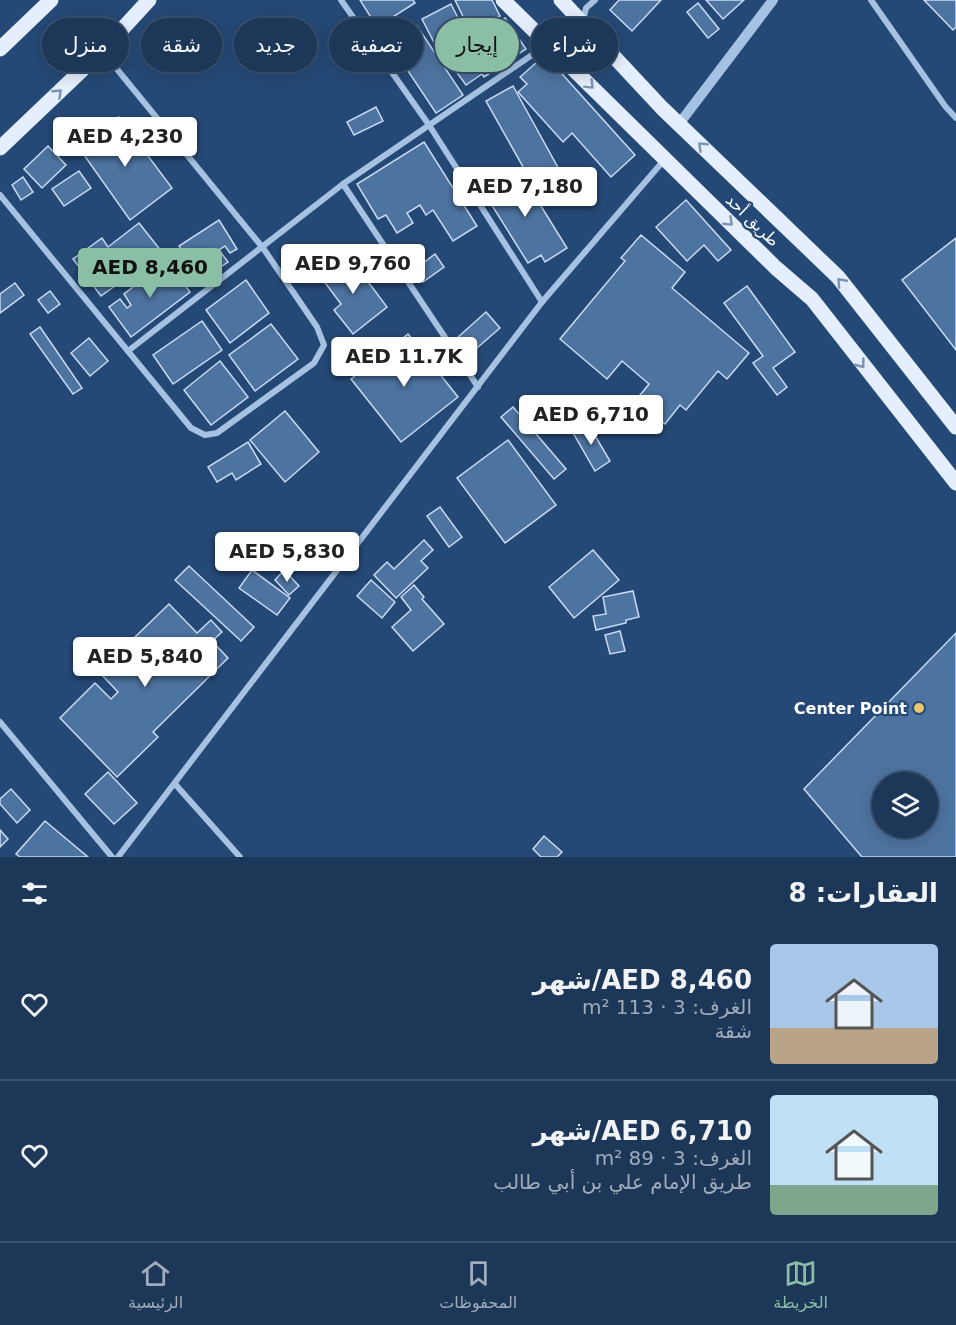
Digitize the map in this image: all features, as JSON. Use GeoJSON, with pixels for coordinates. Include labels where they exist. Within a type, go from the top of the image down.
{"type":"FeatureCollection","features":[{"type":"Feature","properties":{"kind":"main road"},"geometry":{"type":"LineString","coordinates":[[0,49],[51,0]]}},
{"type":"Feature","properties":{"kind":"main road"},"geometry":{"type":"LineString","coordinates":[[129,22],[149,0]]}},
{"type":"Feature","properties":{"kind":"main road","name":"طريق أحد"},"geometry":{"type":"LineString","coordinates":[[503,0],[531,27]]}},
{"type":"Feature","properties":{"kind":"main road","name":"طريق أحد"},"geometry":{"type":"LineString","coordinates":[[561,0],[580,18]]}},
{"type":"Feature","properties":{"kind":"main road","name":"طريق أحد"},"geometry":{"type":"LineString","coordinates":[[618,59],[679,124],[838,277],[956,427]]}},
{"type":"Feature","properties":{"kind":"main road"},"geometry":{"type":"LineString","coordinates":[[0,148],[80,72]]}},
{"type":"Feature","properties":{"kind":"main road","name":"طريق أحد"},"geometry":{"type":"LineString","coordinates":[[576,72],[812,299],[956,483]]}},
{"type":"Feature","properties":{"kind":"street"},"geometry":{"type":"LineString","coordinates":[[341,0],[429,125],[542,302]]}},
{"type":"Feature","properties":{"kind":"street"},"geometry":{"type":"LineString","coordinates":[[584,18],[586,8],[595,0]]}},
{"type":"Feature","properties":{"kind":"street"},"geometry":{"type":"LineString","coordinates":[[679,124],[773,0]]}},
{"type":"Feature","properties":{"kind":"street"},"geometry":{"type":"LineString","coordinates":[[871,0],[945,106],[956,117]]}},
{"type":"Feature","properties":{"kind":"street"},"geometry":{"type":"LineString","coordinates":[[128,351],[343,184],[531,56]]}},
{"type":"Feature","properties":{"kind":"street"},"geometry":{"type":"LineString","coordinates":[[0,195],[190,428],[205,435],[217,433],[314,363],[324,345],[317,327],[263,248],[119,72]]}},
{"type":"Feature","properties":{"kind":"street"},"geometry":{"type":"LineString","coordinates":[[118,857],[542,302],[665,159]]}},
{"type":"Feature","properties":{"kind":"street"},"geometry":{"type":"LineString","coordinates":[[343,184],[478,387]]}},
{"type":"Feature","properties":{"kind":"street"},"geometry":{"type":"LineString","coordinates":[[0,722],[112,857]]}},
{"type":"Feature","properties":{"kind":"street"},"geometry":{"type":"LineString","coordinates":[[175,784],[240,857]]}},
{"type":"Feature","properties":{"kind":"building"},"geometry":{"type":"Polygon","coordinates":[[[360,0],[413,0],[415,3],[391,18],[371,18],[360,0]]]}},
{"type":"Feature","properties":{"kind":"building"},"geometry":{"type":"Polygon","coordinates":[[[455,0],[492,0],[500,16],[496,18],[464,18],[455,0]]]}},
{"type":"Feature","properties":{"kind":"building"},"geometry":{"type":"Polygon","coordinates":[[[619,0],[661,0],[632,31],[610,10],[619,0]]]}},
{"type":"Feature","properties":{"kind":"building"},"geometry":{"type":"Polygon","coordinates":[[[706,0],[744,0],[723,19],[706,0]]]}},
{"type":"Feature","properties":{"kind":"building"},"geometry":{"type":"Polygon","coordinates":[[[924,0],[956,0],[956,27],[953,30],[924,0]]]}},
{"type":"Feature","properties":{"kind":"building"},"geometry":{"type":"Polygon","coordinates":[[[698,3],[719,29],[708,38],[687,12],[698,3]]]}},
{"type":"Feature","properties":{"kind":"building"},"geometry":{"type":"Polygon","coordinates":[[[451,4],[458,18],[435,18],[435,44],[423,18],[451,4]]]}},
{"type":"Feature","properties":{"kind":"building"},"geometry":{"type":"Polygon","coordinates":[[[423,35],[435,53],[435,72],[448,72],[463,95],[436,113],[409,72],[423,72],[423,35]]]}},
{"type":"Feature","properties":{"kind":"building"},"geometry":{"type":"Polygon","coordinates":[[[519,39],[526,49],[519,53],[519,39]]]}},
{"type":"Feature","properties":{"kind":"building"},"geometry":{"type":"Polygon","coordinates":[[[531,67],[531,72],[560,72],[635,155],[611,177],[572,133],[563,142],[518,92],[527,84],[520,77],[531,67]]]}},
{"type":"Feature","properties":{"kind":"building"},"geometry":{"type":"Polygon","coordinates":[[[456,72],[492,72],[484,77],[482,74],[466,85],[456,72]]]}},
{"type":"Feature","properties":{"kind":"building"},"geometry":{"type":"Polygon","coordinates":[[[513,86],[566,182],[540,197],[486,101],[513,86]]]}},
{"type":"Feature","properties":{"kind":"building"},"geometry":{"type":"Polygon","coordinates":[[[376,107],[383,121],[354,135],[347,122],[376,107]]]}},
{"type":"Feature","properties":{"kind":"building"},"geometry":{"type":"Polygon","coordinates":[[[119,117],[172,188],[130,220],[79,148],[119,117]]]}},
{"type":"Feature","properties":{"kind":"building"},"geometry":{"type":"Polygon","coordinates":[[[424,142],[477,226],[453,241],[433,210],[426,215],[420,205],[407,213],[413,223],[397,233],[386,215],[378,219],[357,184],[424,142]]]}},
{"type":"Feature","properties":{"kind":"building"},"geometry":{"type":"Polygon","coordinates":[[[48,146],[66,165],[42,188],[24,169],[48,146]]]}},
{"type":"Feature","properties":{"kind":"building"},"geometry":{"type":"Polygon","coordinates":[[[518,169],[567,248],[545,262],[541,255],[528,263],[483,191],[518,169]]]}},
{"type":"Feature","properties":{"kind":"building"},"geometry":{"type":"Polygon","coordinates":[[[79,171],[91,188],[64,206],[52,189],[79,171]]]}},
{"type":"Feature","properties":{"kind":"building"},"geometry":{"type":"Polygon","coordinates":[[[23,177],[33,192],[21,200],[12,185],[23,177]]]}},
{"type":"Feature","properties":{"kind":"building"},"geometry":{"type":"Polygon","coordinates":[[[686,200],[731,250],[718,261],[704,245],[687,261],[656,227],[686,200]]]}},
{"type":"Feature","properties":{"kind":"building"},"geometry":{"type":"Polygon","coordinates":[[[219,220],[237,249],[230,253],[225,246],[219,250],[228,262],[201,280],[179,246],[219,220]]]}},
{"type":"Feature","properties":{"kind":"building"},"geometry":{"type":"Polygon","coordinates":[[[139,223],[162,252],[101,296],[73,259],[102,238],[108,247],[139,223]]]}},
{"type":"Feature","properties":{"kind":"building"},"geometry":{"type":"Polygon","coordinates":[[[641,235],[685,272],[672,288],[749,353],[727,379],[718,371],[686,410],[680,405],[665,424],[636,400],[649,384],[622,361],[607,379],[560,339],[625,261],[621,258],[641,235]]]}},
{"type":"Feature","properties":{"kind":"building"},"geometry":{"type":"Polygon","coordinates":[[[956,238],[956,350],[902,280],[956,238]]]}},
{"type":"Feature","properties":{"kind":"building"},"geometry":{"type":"Polygon","coordinates":[[[435,254],[444,267],[423,282],[414,270],[435,254]]]}},
{"type":"Feature","properties":{"kind":"building"},"geometry":{"type":"Polygon","coordinates":[[[348,255],[387,307],[353,334],[334,310],[341,304],[320,276],[348,255]]]}},
{"type":"Feature","properties":{"kind":"building"},"geometry":{"type":"Polygon","coordinates":[[[167,261],[190,292],[131,337],[109,307],[120,299],[127,308],[131,305],[124,294],[167,261]]]}},
{"type":"Feature","properties":{"kind":"building"},"geometry":{"type":"Polygon","coordinates":[[[246,280],[269,313],[230,343],[206,310],[246,280]]]}},
{"type":"Feature","properties":{"kind":"building"},"geometry":{"type":"Polygon","coordinates":[[[15,283],[24,295],[0,313],[0,294],[15,283]]]}},
{"type":"Feature","properties":{"kind":"building"},"geometry":{"type":"Polygon","coordinates":[[[747,286],[795,352],[773,368],[787,387],[777,395],[753,363],[763,356],[724,303],[747,286]]]}},
{"type":"Feature","properties":{"kind":"building"},"geometry":{"type":"Polygon","coordinates":[[[50,291],[60,304],[48,313],[38,300],[50,291]]]}},
{"type":"Feature","properties":{"kind":"building"},"geometry":{"type":"Polygon","coordinates":[[[486,312],[500,328],[470,354],[457,338],[486,312]]]}},
{"type":"Feature","properties":{"kind":"building"},"geometry":{"type":"Polygon","coordinates":[[[202,321],[222,350],[173,384],[153,355],[202,321]]]}},
{"type":"Feature","properties":{"kind":"building"},"geometry":{"type":"Polygon","coordinates":[[[271,324],[298,359],[255,391],[229,355],[271,324]]]}},
{"type":"Feature","properties":{"kind":"building"},"geometry":{"type":"Polygon","coordinates":[[[40,327],[82,388],[73,394],[30,334],[40,327]]]}},
{"type":"Feature","properties":{"kind":"building"},"geometry":{"type":"Polygon","coordinates":[[[408,334],[458,397],[401,442],[351,379],[408,334]]]}},
{"type":"Feature","properties":{"kind":"building"},"geometry":{"type":"Polygon","coordinates":[[[89,338],[108,361],[90,376],[71,353],[89,338]]]}},
{"type":"Feature","properties":{"kind":"building"},"geometry":{"type":"Polygon","coordinates":[[[220,361],[248,397],[211,425],[184,390],[220,361]]]}},
{"type":"Feature","properties":{"kind":"building"},"geometry":{"type":"Polygon","coordinates":[[[513,407],[566,469],[554,479],[501,417],[513,407]]]}},
{"type":"Feature","properties":{"kind":"building"},"geometry":{"type":"Polygon","coordinates":[[[285,411],[319,452],[285,482],[250,440],[285,411]]]}},
{"type":"Feature","properties":{"kind":"building"},"geometry":{"type":"Polygon","coordinates":[[[587,422],[610,461],[595,471],[572,431],[587,422]]]}},
{"type":"Feature","properties":{"kind":"building"},"geometry":{"type":"Polygon","coordinates":[[[508,440],[556,505],[505,543],[457,478],[508,440]]]}},
{"type":"Feature","properties":{"kind":"building"},"geometry":{"type":"Polygon","coordinates":[[[248,442],[261,464],[236,480],[232,473],[217,482],[208,467],[248,442]]]}},
{"type":"Feature","properties":{"kind":"building"},"geometry":{"type":"Polygon","coordinates":[[[440,507],[462,537],[449,547],[427,516],[440,507]]]}},
{"type":"Feature","properties":{"kind":"building"},"geometry":{"type":"Polygon","coordinates":[[[424,540],[433,550],[421,561],[428,568],[396,598],[374,575],[387,562],[394,569],[424,540]]]}},
{"type":"Feature","properties":{"kind":"building"},"geometry":{"type":"Polygon","coordinates":[[[593,550],[619,580],[574,618],[549,587],[593,550]]]}},
{"type":"Feature","properties":{"kind":"building"},"geometry":{"type":"Polygon","coordinates":[[[189,566],[254,627],[241,641],[175,580],[189,566]]]}},
{"type":"Feature","properties":{"kind":"building"},"geometry":{"type":"Polygon","coordinates":[[[252,570],[290,598],[277,615],[239,588],[252,570]]]}},
{"type":"Feature","properties":{"kind":"building"},"geometry":{"type":"Polygon","coordinates":[[[284,570],[299,586],[289,595],[275,580],[284,570]]]}},
{"type":"Feature","properties":{"kind":"building"},"geometry":{"type":"Polygon","coordinates":[[[371,580],[395,602],[382,618],[357,596],[371,580]]]}},
{"type":"Feature","properties":{"kind":"building"},"geometry":{"type":"Polygon","coordinates":[[[414,585],[424,597],[422,599],[444,624],[413,651],[392,627],[411,610],[401,597],[414,585]]]}},
{"type":"Feature","properties":{"kind":"building"},"geometry":{"type":"Polygon","coordinates":[[[633,591],[639,617],[626,620],[626,623],[596,630],[593,616],[606,614],[603,597],[633,591]]]}},
{"type":"Feature","properties":{"kind":"building"},"geometry":{"type":"Polygon","coordinates":[[[169,604],[197,633],[211,620],[222,632],[212,641],[228,658],[153,732],[158,737],[117,777],[60,718],[95,683],[111,699],[118,692],[99,672],[169,604]]]}},
{"type":"Feature","properties":{"kind":"building"},"geometry":{"type":"Polygon","coordinates":[[[620,631],[625,651],[610,654],[605,635],[620,631]]]}},
{"type":"Feature","properties":{"kind":"building","name":"Center Point"},"geometry":{"type":"Polygon","coordinates":[[[956,633],[956,857],[862,857],[804,789],[956,633]]]}},
{"type":"Feature","properties":{"kind":"building"},"geometry":{"type":"Polygon","coordinates":[[[108,772],[137,803],[114,824],[85,794],[108,772]]]}},
{"type":"Feature","properties":{"kind":"building"},"geometry":{"type":"Polygon","coordinates":[[[11,789],[30,810],[17,823],[0,804],[0,799],[11,789]]]}},
{"type":"Feature","properties":{"kind":"building"},"geometry":{"type":"Polygon","coordinates":[[[45,821],[88,857],[20,857],[16,854],[45,821]]]}},
{"type":"Feature","properties":{"kind":"building"},"geometry":{"type":"Polygon","coordinates":[[[0,830],[8,839],[0,847],[0,830]]]}},
{"type":"Feature","properties":{"kind":"building"},"geometry":{"type":"Polygon","coordinates":[[[544,836],[562,852],[557,857],[541,857],[533,849],[544,836]]]}},
{"type":"Feature","properties":{"kind":"place","name":"Center Point"},"geometry":{"type":"Point","coordinates":[919,708]}}]}
